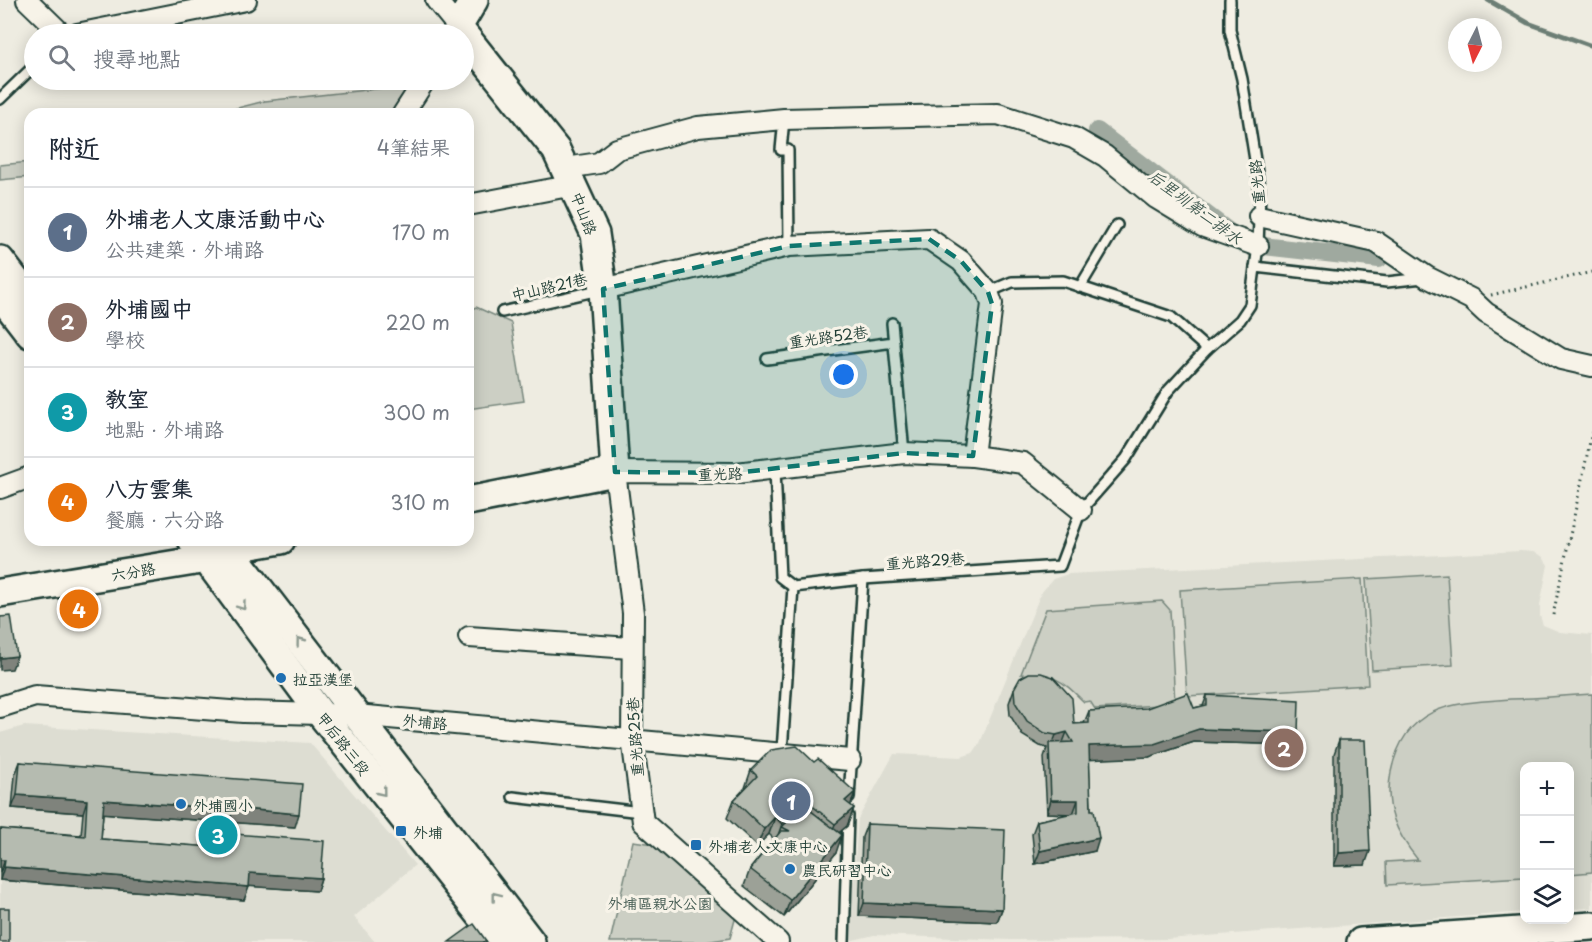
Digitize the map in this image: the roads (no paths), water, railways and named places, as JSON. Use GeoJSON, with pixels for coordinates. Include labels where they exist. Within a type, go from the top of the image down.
{"type":"FeatureCollection","features":[{"type":"Feature","properties":{"kind":"street"},"geometry":{"type":"LineString","coordinates":[[27,0],[52,24]]}},
{"type":"Feature","properties":{"kind":"street"},"geometry":{"type":"LineString","coordinates":[[118,24],[193,6],[246,0]]}},
{"type":"Feature","properties":{"kind":"street","name":"中山路"},"geometry":{"type":"LineString","coordinates":[[436,0],[451,24]]}},
{"type":"Feature","properties":{"kind":"street"},"geometry":{"type":"LineString","coordinates":[[460,24],[474,0]]}},
{"type":"Feature","properties":{"kind":"street","name":"中山路"},"geometry":{"type":"LineString","coordinates":[[474,52],[556,150],[595,234],[603,289],[615,472]]}},
{"type":"Feature","properties":{"kind":"street"},"geometry":{"type":"LineString","coordinates":[[407,108],[419,90]]}},
{"type":"Feature","properties":{"kind":"street"},"geometry":{"type":"LineString","coordinates":[[474,203],[570,176],[599,163],[617,149],[698,127],[784,119],[998,114],[1074,138],[1105,156],[1156,198],[1202,226],[1258,246]]}},
{"type":"Feature","properties":{"kind":"street"},"geometry":{"type":"LineString","coordinates":[[1259,216],[1376,242],[1427,278],[1471,300],[1486,313],[1561,359],[1592,366]]}},
{"type":"Feature","properties":{"kind":"street"},"geometry":{"type":"LineString","coordinates":[[603,289],[789,246],[929,238],[961,261],[988,292],[992,304],[973,456]]}},
{"type":"Feature","properties":{"kind":"street"},"geometry":{"type":"LineString","coordinates":[[0,260],[24,291]]}},
{"type":"Feature","properties":{"kind":"street"},"geometry":{"type":"LineString","coordinates":[[0,295],[24,326]]}},
{"type":"Feature","properties":{"kind":"street","name":"重光路"},"geometry":{"type":"LineString","coordinates":[[474,500],[615,472],[689,474],[775,470],[903,453],[973,456],[1023,463],[1081,510]]}},
{"type":"Feature","properties":{"kind":"street","name":"重光路25巷"},"geometry":{"type":"LineString","coordinates":[[615,472],[632,602],[632,738],[643,822],[778,942]]}},
{"type":"Feature","properties":{"kind":"street"},"geometry":{"type":"LineString","coordinates":[[0,488],[24,479]]}},
{"type":"Feature","properties":{"kind":"street","name":"六分路"},"geometry":{"type":"LineString","coordinates":[[0,593],[212,547]]}},
{"type":"Feature","properties":{"kind":"street","name":"甲后路三段"},"geometry":{"type":"LineString","coordinates":[[212,547],[320,713],[502,942]]}},
{"type":"Feature","properties":{"kind":"street","name":"甲后路三段"},"geometry":{"type":"LineString","coordinates":[[212,547],[356,715],[531,942]]}},
{"type":"Feature","properties":{"kind":"street"},"geometry":{"type":"LineString","coordinates":[[469,637],[631,648]]}},
{"type":"Feature","properties":{"kind":"street","name":"外埔路"},"geometry":{"type":"LineString","coordinates":[[0,707],[35,696],[243,712],[356,715],[632,738],[850,760]]}},
{"type":"Feature","properties":{"kind":"street"},"geometry":{"type":"LineString","coordinates":[[1361,942],[1592,926]]}},
{"type":"Feature","properties":{"kind":"lane","name":"重光路"},"geometry":{"type":"LineString","coordinates":[[1060,566],[1081,510],[1126,459],[1168,391],[1207,349],[1240,320],[1250,305],[1258,246],[1260,191],[1242,79],[1230,30],[1230,0]]}},
{"type":"Feature","properties":{"kind":"lane"},"geometry":{"type":"LineString","coordinates":[[0,99],[24,76]]}},
{"type":"Feature","properties":{"kind":"lane"},"geometry":{"type":"LineString","coordinates":[[784,119],[781,150],[788,150],[789,246]]}},
{"type":"Feature","properties":{"kind":"lane"},"geometry":{"type":"LineString","coordinates":[[1080,287],[1117,225]]}},
{"type":"Feature","properties":{"kind":"lane"},"geometry":{"type":"LineString","coordinates":[[1255,267],[1387,282],[1427,278]]}},
{"type":"Feature","properties":{"kind":"lane"},"geometry":{"type":"LineString","coordinates":[[988,292],[1012,282],[1063,281],[1171,316],[1207,349]]}},
{"type":"Feature","properties":{"kind":"lane","name":"中山路21巷"},"geometry":{"type":"LineString","coordinates":[[502,312],[603,289]]}},
{"type":"Feature","properties":{"kind":"lane"},"geometry":{"type":"LineString","coordinates":[[892,323],[903,453]]}},
{"type":"Feature","properties":{"kind":"lane","name":"重光路52巷"},"geometry":{"type":"LineString","coordinates":[[767,359],[894,342]]}},
{"type":"Feature","properties":{"kind":"lane"},"geometry":{"type":"LineString","coordinates":[[775,470],[780,578],[793,588],[782,752]]}},
{"type":"Feature","properties":{"kind":"lane","name":"重光路29巷"},"geometry":{"type":"LineString","coordinates":[[793,588],[863,579],[1060,566]]}},
{"type":"Feature","properties":{"kind":"lane"},"geometry":{"type":"LineString","coordinates":[[844,942],[850,760],[863,579]]}},
{"type":"Feature","properties":{"kind":"lane"},"geometry":{"type":"LineString","coordinates":[[513,797],[641,812]]}},
{"type":"Feature","properties":{"kind":"waterway"},"geometry":{"type":"LineString","coordinates":[[1488,0],[1528,23],[1592,46]]}},
{"type":"Feature","properties":{"kind":"waterway","name":"后里圳第二排水"},"geometry":{"type":"LineString","coordinates":[[1097,131],[1245,244],[1379,259]]}},
{"type":"Feature","properties":{"kind":"place","name":"八方雲集"},"geometry":{"type":"Point","coordinates":[79,609]}},
{"type":"Feature","properties":{"kind":"place","name":"拉亞漢堡"},"geometry":{"type":"Point","coordinates":[281,678]}},
{"type":"Feature","properties":{"kind":"place","name":"外埔國中"},"geometry":{"type":"Point","coordinates":[1284,748]}},
{"type":"Feature","properties":{"kind":"place","name":"外埔老人文康活動中心"},"geometry":{"type":"Point","coordinates":[791,801]}},
{"type":"Feature","properties":{"kind":"place","name":"外埔國小"},"geometry":{"type":"Point","coordinates":[181,804]}},
{"type":"Feature","properties":{"kind":"place","name":"外埔"},"geometry":{"type":"Point","coordinates":[401,831]}},
{"type":"Feature","properties":{"kind":"place","name":"教室"},"geometry":{"type":"Point","coordinates":[218,835]}},
{"type":"Feature","properties":{"kind":"place","name":"外埔老人文康中心"},"geometry":{"type":"Point","coordinates":[696,845]}},
{"type":"Feature","properties":{"kind":"place","name":"農民研習中心"},"geometry":{"type":"Point","coordinates":[790,869]}},
{"type":"Feature","properties":{"kind":"park label","name":"外埔區親水公園"},"geometry":{"type":"Point","coordinates":[660,902]}}]}
